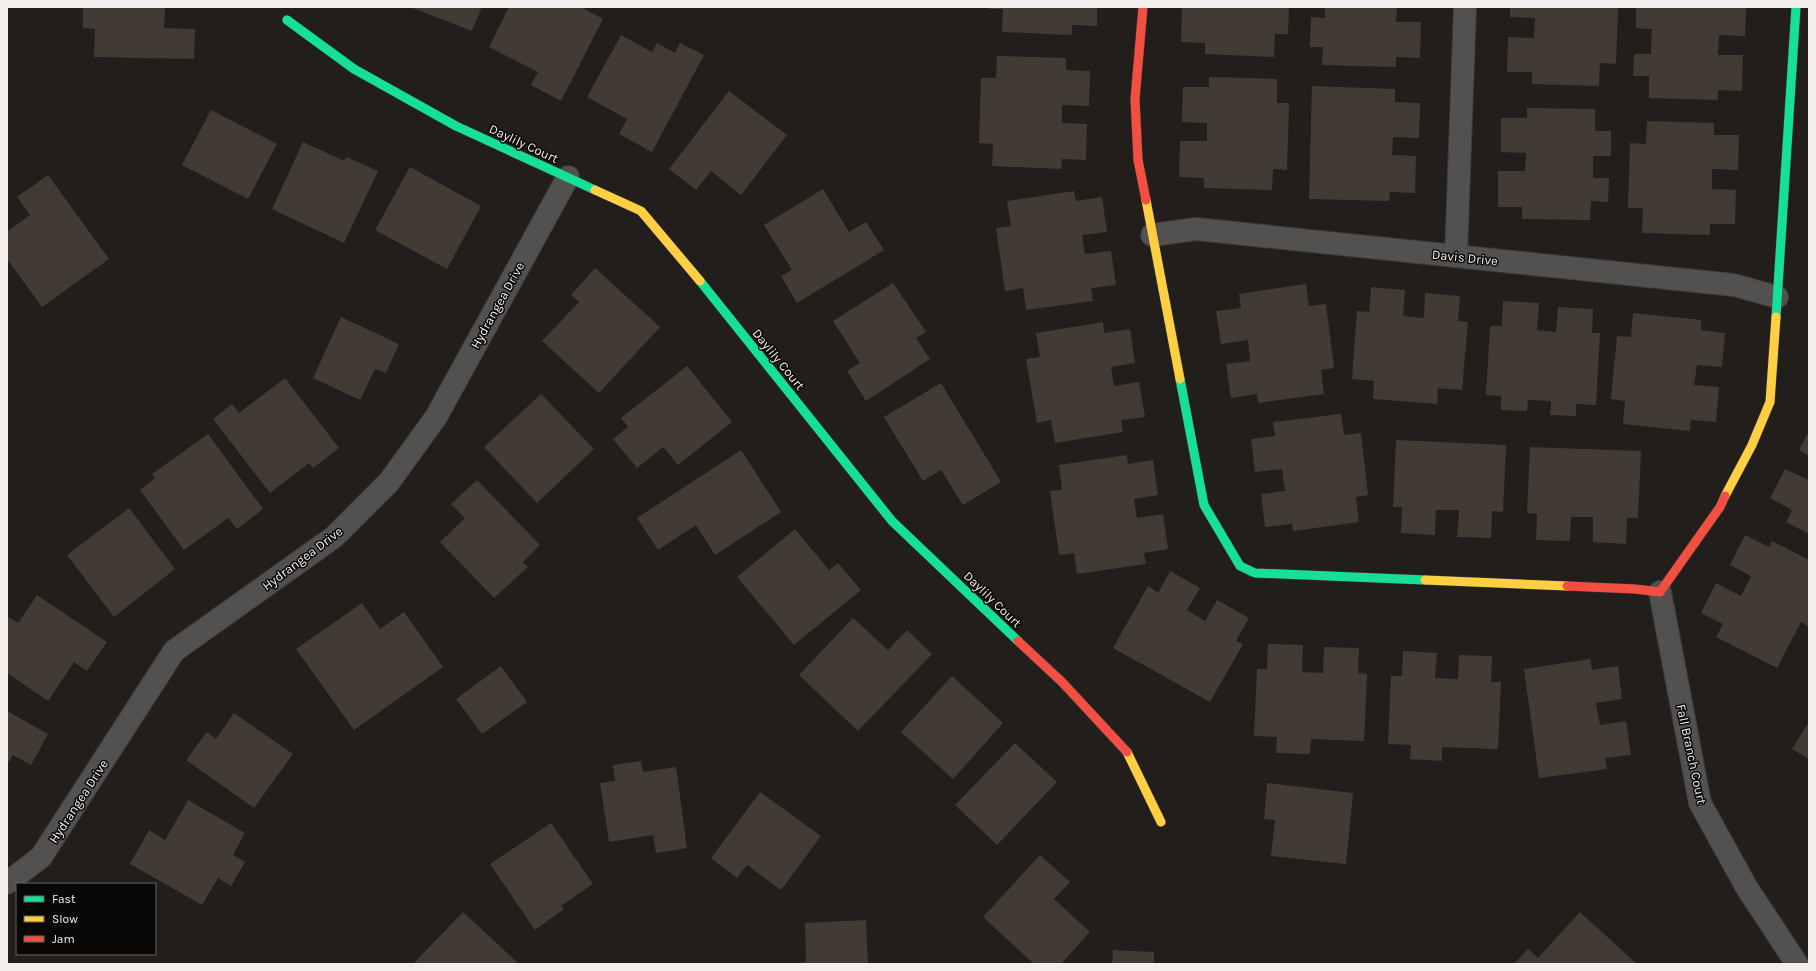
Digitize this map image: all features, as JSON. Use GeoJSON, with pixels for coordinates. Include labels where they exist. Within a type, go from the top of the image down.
{"type":"FeatureCollection","features":[{"type":"Feature","properties":{"kind":"street"},"geometry":{"type":"LineString","coordinates":[[1143,7],[1135,99],[1138,160],[1204,505],[1240,566],[1256,573],[1635,589],[1660,592],[1720,508],[1752,444],[1770,402],[1796,7]]}},
{"type":"Feature","properties":{"kind":"street"},"geometry":{"type":"LineString","coordinates":[[1456,256],[1464,7]]}},
{"type":"Feature","properties":{"kind":"street","name":"Daylily Court"},"geometry":{"type":"LineString","coordinates":[[287,20],[354,69],[456,126],[640,211],[712,295],[892,521],[1062,682],[1126,750],[1161,822]]}},
{"type":"Feature","properties":{"kind":"street","name":"Hydrangea Drive"},"geometry":{"type":"LineString","coordinates":[[7,883],[41,857],[174,651],[334,537],[389,482],[436,417],[568,177]]}},
{"type":"Feature","properties":{"kind":"street","name":"Davis Drive"},"geometry":{"type":"LineString","coordinates":[[1152,235],[1196,229],[1734,285],[1777,297]]}},
{"type":"Feature","properties":{"kind":"street","name":"Fall Branch Court"},"geometry":{"type":"LineString","coordinates":[[1660,592],[1700,803],[1747,888],[1796,964]]}},
{"type":"Feature","properties":{"kind":"building"},"geometry":{"type":"Polygon","coordinates":[[[83,7],[165,7],[164,28],[195,29],[194,59],[94,57],[95,29],[83,28],[83,7]]]}},
{"type":"Feature","properties":{"kind":"building"},"geometry":{"type":"Polygon","coordinates":[[[410,7],[482,7],[472,31],[410,7]]]}},
{"type":"Feature","properties":{"kind":"building"},"geometry":{"type":"Polygon","coordinates":[[[509,7],[581,7],[603,19],[561,101],[531,85],[538,72],[489,47],[509,7]]]}},
{"type":"Feature","properties":{"kind":"building"},"geometry":{"type":"Polygon","coordinates":[[[989,7],[1097,7],[1097,26],[1072,25],[1072,35],[1002,32],[1003,9],[989,9],[989,7]]]}},
{"type":"Feature","properties":{"kind":"building"},"geometry":{"type":"Polygon","coordinates":[[[1182,7],[1289,7],[1288,34],[1275,34],[1274,57],[1205,54],[1205,43],[1181,42],[1182,7]]]}},
{"type":"Feature","properties":{"kind":"building"},"geometry":{"type":"Polygon","coordinates":[[[1325,7],[1397,7],[1396,22],[1421,22],[1420,58],[1396,57],[1396,67],[1322,65],[1323,47],[1310,47],[1311,17],[1325,18],[1325,7]]]}},
{"type":"Feature","properties":{"kind":"building"},"geometry":{"type":"Polygon","coordinates":[[[1510,7],[1618,7],[1616,64],[1600,63],[1599,86],[1532,84],[1532,72],[1507,72],[1508,37],[1534,38],[1535,18],[1510,17],[1510,7]]]}},
{"type":"Feature","properties":{"kind":"building"},"geometry":{"type":"Polygon","coordinates":[[[1636,7],[1746,7],[1745,36],[1719,35],[1718,55],[1743,55],[1742,91],[1718,90],[1718,100],[1649,98],[1649,76],[1633,76],[1634,54],[1651,54],[1652,29],[1636,28],[1636,7]]]}},
{"type":"Feature","properties":{"kind":"building"},"geometry":{"type":"Polygon","coordinates":[[[621,35],[652,52],[657,43],[675,53],[680,43],[704,55],[652,152],[619,134],[627,119],[587,97],[621,35]]]}},
{"type":"Feature","properties":{"kind":"building"},"geometry":{"type":"Polygon","coordinates":[[[997,56],[1066,58],[1066,70],[1090,71],[1089,106],[1062,105],[1062,123],[1087,124],[1086,160],[1062,159],[1061,169],[992,166],[993,144],[979,143],[981,78],[996,78],[997,56]]]}},
{"type":"Feature","properties":{"kind":"building"},"geometry":{"type":"Polygon","coordinates":[[[1209,77],[1277,79],[1277,103],[1289,103],[1287,170],[1273,169],[1272,190],[1204,188],[1204,178],[1179,177],[1180,141],[1207,141],[1207,123],[1182,122],[1183,87],[1209,87],[1209,77]]]}},
{"type":"Feature","properties":{"kind":"building"},"geometry":{"type":"Polygon","coordinates":[[[1312,86],[1395,89],[1395,102],[1420,103],[1419,138],[1393,137],[1392,155],[1416,156],[1415,193],[1390,192],[1389,201],[1309,199],[1312,86]]]}},
{"type":"Feature","properties":{"kind":"building"},"geometry":{"type":"Polygon","coordinates":[[[729,91],[787,135],[741,195],[711,171],[696,190],[669,169],[729,91]]]}},
{"type":"Feature","properties":{"kind":"building"},"geometry":{"type":"Polygon","coordinates":[[[1527,108],[1595,109],[1595,131],[1611,131],[1611,156],[1593,156],[1593,178],[1609,178],[1608,202],[1591,201],[1590,220],[1522,219],[1522,207],[1498,207],[1498,171],[1525,171],[1526,153],[1501,152],[1501,118],[1527,118],[1527,108]]]}},
{"type":"Feature","properties":{"kind":"building"},"geometry":{"type":"Polygon","coordinates":[[[211,110],[277,144],[248,199],[182,165],[211,110]]]}},
{"type":"Feature","properties":{"kind":"building"},"geometry":{"type":"Polygon","coordinates":[[[1647,121],[1714,123],[1714,135],[1739,135],[1738,170],[1712,169],[1712,189],[1736,190],[1735,224],[1710,224],[1710,235],[1642,233],[1643,208],[1628,208],[1630,143],[1646,144],[1647,121]]]}},
{"type":"Feature","properties":{"kind":"building"},"geometry":{"type":"Polygon","coordinates":[[[303,142],[344,161],[347,157],[378,171],[344,243],[272,209],[303,142]]]}},
{"type":"Feature","properties":{"kind":"building"},"geometry":{"type":"Polygon","coordinates":[[[410,167],[481,206],[447,269],[375,230],[410,167]]]}},
{"type":"Feature","properties":{"kind":"building"},"geometry":{"type":"Polygon","coordinates":[[[48,175],[109,259],[42,307],[7,259],[7,232],[30,215],[17,197],[48,175]]]}},
{"type":"Feature","properties":{"kind":"building"},"geometry":{"type":"Polygon","coordinates":[[[823,189],[849,232],[866,222],[884,250],[797,303],[781,276],[792,270],[764,225],[823,189]]]}},
{"type":"Feature","properties":{"kind":"building"},"geometry":{"type":"Polygon","coordinates":[[[1074,191],[1076,201],[1102,197],[1107,232],[1082,235],[1085,254],[1111,251],[1116,285],[1091,288],[1093,301],[1026,310],[1023,288],[1005,291],[996,228],[1011,226],[1007,201],[1074,191]]]}},
{"type":"Feature","properties":{"kind":"building"},"geometry":{"type":"Polygon","coordinates":[[[595,268],[660,327],[599,393],[542,341],[579,302],[571,295],[595,268]]]}},
{"type":"Feature","properties":{"kind":"building"},"geometry":{"type":"Polygon","coordinates":[[[893,283],[926,332],[916,338],[930,359],[866,401],[847,371],[860,363],[833,321],[893,283]]]}},
{"type":"Feature","properties":{"kind":"building"},"geometry":{"type":"Polygon","coordinates":[[[1306,284],[1309,306],[1326,304],[1334,368],[1321,370],[1324,394],[1258,403],[1257,394],[1231,398],[1226,364],[1250,361],[1248,340],[1221,344],[1216,311],[1241,308],[1239,294],[1306,284]]]}},
{"type":"Feature","properties":{"kind":"building"},"geometry":{"type":"Polygon","coordinates":[[[1371,287],[1405,290],[1403,316],[1424,318],[1425,293],[1460,296],[1458,321],[1468,322],[1462,390],[1438,388],[1437,404],[1373,399],[1374,381],[1352,379],[1357,311],[1369,312],[1371,287]]]}},
{"type":"Feature","properties":{"kind":"building"},"geometry":{"type":"Polygon","coordinates":[[[1503,301],[1539,303],[1537,330],[1556,332],[1558,307],[1593,309],[1592,333],[1600,333],[1596,405],[1576,404],[1576,416],[1550,415],[1551,401],[1528,400],[1527,411],[1501,410],[1501,396],[1486,395],[1490,326],[1502,326],[1503,301]]]}},
{"type":"Feature","properties":{"kind":"building"},"geometry":{"type":"Polygon","coordinates":[[[1633,313],[1701,320],[1701,330],[1725,333],[1722,367],[1697,365],[1694,385],[1719,387],[1716,422],[1691,420],[1690,431],[1623,424],[1625,401],[1611,399],[1617,336],[1631,337],[1633,313]]]}},
{"type":"Feature","properties":{"kind":"building"},"geometry":{"type":"Polygon","coordinates":[[[341,317],[399,344],[386,373],[375,369],[360,400],[313,378],[341,317]]]}},
{"type":"Feature","properties":{"kind":"building"},"geometry":{"type":"Polygon","coordinates":[[[1103,322],[1104,333],[1130,329],[1135,363],[1111,367],[1114,386],[1139,382],[1145,417],[1121,420],[1123,432],[1055,443],[1051,420],[1037,423],[1026,359],[1040,357],[1036,333],[1103,322]]]}},
{"type":"Feature","properties":{"kind":"building"},"geometry":{"type":"Polygon","coordinates":[[[687,366],[732,422],[678,465],[663,447],[637,468],[613,439],[628,427],[621,418],[687,366]]]}},
{"type":"Feature","properties":{"kind":"building"},"geometry":{"type":"Polygon","coordinates":[[[285,378],[339,448],[313,468],[309,463],[270,493],[213,419],[232,404],[239,413],[285,378]]]}},
{"type":"Feature","properties":{"kind":"building"},"geometry":{"type":"Polygon","coordinates":[[[941,383],[1001,482],[963,505],[941,470],[923,481],[884,417],[941,383]]]}},
{"type":"Feature","properties":{"kind":"building"},"geometry":{"type":"Polygon","coordinates":[[[541,394],[594,449],[537,503],[484,447],[541,394]]]}},
{"type":"Feature","properties":{"kind":"building"},"geometry":{"type":"Polygon","coordinates":[[[1341,414],[1344,435],[1361,433],[1368,495],[1356,497],[1359,522],[1293,531],[1292,524],[1265,527],[1261,494],[1285,491],[1282,469],[1255,472],[1251,439],[1275,436],[1273,422],[1341,414]]]}},
{"type":"Feature","properties":{"kind":"building"},"geometry":{"type":"Polygon","coordinates":[[[1809,431],[1809,456],[1799,450],[1809,431]]]}},
{"type":"Feature","properties":{"kind":"building"},"geometry":{"type":"Polygon","coordinates":[[[208,434],[263,509],[237,529],[228,518],[184,550],[140,490],[155,478],[152,474],[208,434]]]}},
{"type":"Feature","properties":{"kind":"building"},"geometry":{"type":"Polygon","coordinates":[[[1396,440],[1506,445],[1503,512],[1492,511],[1491,538],[1457,537],[1459,510],[1436,510],[1435,535],[1401,533],[1402,507],[1393,507],[1396,440]]]}},
{"type":"Feature","properties":{"kind":"building"},"geometry":{"type":"Polygon","coordinates":[[[1530,447],[1641,451],[1638,518],[1627,518],[1626,544],[1593,542],[1593,517],[1571,517],[1570,541],[1536,540],[1537,514],[1527,513],[1530,447]]]}},
{"type":"Feature","properties":{"kind":"building"},"geometry":{"type":"Polygon","coordinates":[[[741,450],[781,512],[715,555],[696,525],[658,550],[637,518],[741,450]]]}},
{"type":"Feature","properties":{"kind":"building"},"geometry":{"type":"Polygon","coordinates":[[[1127,455],[1128,464],[1153,460],[1158,495],[1134,499],[1137,518],[1163,514],[1168,549],[1144,553],[1146,564],[1077,574],[1074,553],[1059,555],[1050,491],[1062,490],[1059,465],[1127,455]]]}},
{"type":"Feature","properties":{"kind":"building"},"geometry":{"type":"Polygon","coordinates":[[[1785,469],[1809,480],[1809,534],[1786,522],[1792,510],[1770,498],[1785,469]]]}},
{"type":"Feature","properties":{"kind":"building"},"geometry":{"type":"Polygon","coordinates":[[[477,480],[540,545],[523,562],[528,567],[494,598],[440,542],[465,518],[451,504],[477,480]]]}},
{"type":"Feature","properties":{"kind":"building"},"geometry":{"type":"Polygon","coordinates":[[[129,508],[175,569],[114,617],[67,555],[129,508]]]}},
{"type":"Feature","properties":{"kind":"building"},"geometry":{"type":"Polygon","coordinates":[[[795,529],[829,570],[838,563],[861,590],[794,645],[737,577],[795,529]]]}},
{"type":"Feature","properties":{"kind":"building"},"geometry":{"type":"Polygon","coordinates":[[[1745,535],[1769,547],[1772,541],[1809,560],[1809,627],[1801,622],[1777,668],[1716,637],[1723,624],[1701,613],[1716,583],[1741,596],[1751,576],[1730,565],[1745,535]]]}},
{"type":"Feature","properties":{"kind":"building"},"geometry":{"type":"Polygon","coordinates":[[[1170,571],[1200,588],[1187,610],[1205,621],[1217,600],[1249,618],[1236,641],[1243,644],[1210,702],[1113,648],[1148,586],[1158,593],[1170,571]]]}},
{"type":"Feature","properties":{"kind":"building"},"geometry":{"type":"Polygon","coordinates":[[[37,595],[107,642],[87,671],[74,662],[48,701],[7,673],[7,616],[18,623],[37,595]]]}},
{"type":"Feature","properties":{"kind":"building"},"geometry":{"type":"Polygon","coordinates":[[[362,603],[380,629],[404,612],[443,667],[354,730],[296,649],[362,603]]]}},
{"type":"Feature","properties":{"kind":"building"},"geometry":{"type":"Polygon","coordinates":[[[853,618],[888,650],[907,630],[932,654],[858,731],[799,675],[853,618]]]}},
{"type":"Feature","properties":{"kind":"building"},"geometry":{"type":"Polygon","coordinates":[[[1268,644],[1303,645],[1302,672],[1323,673],[1324,647],[1359,648],[1358,673],[1367,674],[1364,741],[1311,739],[1310,754],[1276,753],[1277,737],[1254,736],[1257,669],[1267,669],[1268,644]]]}},
{"type":"Feature","properties":{"kind":"building"},"geometry":{"type":"Polygon","coordinates":[[[1403,651],[1437,653],[1435,678],[1458,679],[1459,655],[1492,656],[1491,682],[1501,682],[1498,749],[1442,747],[1442,761],[1410,759],[1411,745],[1388,744],[1391,676],[1402,676],[1403,651]]]}},
{"type":"Feature","properties":{"kind":"building"},"geometry":{"type":"Polygon","coordinates":[[[1590,659],[1592,670],[1618,666],[1622,699],[1596,703],[1600,725],[1626,721],[1631,755],[1605,758],[1607,769],[1539,778],[1524,669],[1590,659]]]}},
{"type":"Feature","properties":{"kind":"building"},"geometry":{"type":"Polygon","coordinates":[[[501,666],[527,702],[482,734],[456,699],[501,666]]]}},
{"type":"Feature","properties":{"kind":"building"},"geometry":{"type":"Polygon","coordinates":[[[952,676],[1003,723],[953,779],[901,732],[952,676]]]}},
{"type":"Feature","properties":{"kind":"building"},"geometry":{"type":"Polygon","coordinates":[[[7,711],[48,734],[31,765],[13,755],[7,765],[7,711]]]}},
{"type":"Feature","properties":{"kind":"building"},"geometry":{"type":"Polygon","coordinates":[[[234,713],[293,754],[254,808],[186,760],[207,732],[216,739],[234,713]]]}},
{"type":"Feature","properties":{"kind":"building"},"geometry":{"type":"Polygon","coordinates":[[[1809,722],[1809,759],[1792,749],[1809,722]]]}},
{"type":"Feature","properties":{"kind":"building"},"geometry":{"type":"Polygon","coordinates":[[[1015,743],[1057,782],[997,845],[955,805],[1015,743]]]}},
{"type":"Feature","properties":{"kind":"building"},"geometry":{"type":"Polygon","coordinates":[[[641,761],[643,772],[676,767],[687,848],[656,853],[653,835],[609,842],[600,783],[615,781],[613,765],[641,761]]]}},
{"type":"Feature","properties":{"kind":"building"},"geometry":{"type":"Polygon","coordinates":[[[1267,783],[1353,793],[1346,864],[1271,856],[1275,820],[1264,819],[1267,783]]]}},
{"type":"Feature","properties":{"kind":"building"},"geometry":{"type":"Polygon","coordinates":[[[760,792],[821,836],[781,890],[747,865],[737,878],[711,858],[760,792]]]}},
{"type":"Feature","properties":{"kind":"building"},"geometry":{"type":"Polygon","coordinates":[[[188,800],[245,833],[233,855],[245,862],[231,886],[218,878],[202,905],[130,864],[149,830],[165,840],[188,800]]]}},
{"type":"Feature","properties":{"kind":"building"},"geometry":{"type":"Polygon","coordinates":[[[551,823],[593,884],[561,906],[564,909],[535,930],[490,864],[551,823]]]}},
{"type":"Feature","properties":{"kind":"building"},"geometry":{"type":"Polygon","coordinates":[[[1040,855],[1070,882],[1054,899],[1090,932],[1061,964],[1034,964],[983,917],[1040,855]]]}},
{"type":"Feature","properties":{"kind":"building"},"geometry":{"type":"Polygon","coordinates":[[[463,912],[519,964],[413,964],[463,912]]]}},
{"type":"Feature","properties":{"kind":"building"},"geometry":{"type":"Polygon","coordinates":[[[1580,912],[1637,964],[1514,964],[1528,949],[1538,958],[1580,912]]]}},
{"type":"Feature","properties":{"kind":"building"},"geometry":{"type":"Polygon","coordinates":[[[866,920],[868,964],[784,964],[806,962],[805,923],[866,920]]]}},
{"type":"Feature","properties":{"kind":"building"},"geometry":{"type":"Polygon","coordinates":[[[1113,950],[1154,952],[1154,964],[1112,964],[1113,950]]]}},
{"type":"Feature","properties":{"kind":"traffic: fast"},"geometry":{"type":"LineString","coordinates":[[1776,317],[1796,7]]}},
{"type":"Feature","properties":{"kind":"traffic: fast"},"geometry":{"type":"LineString","coordinates":[[287,20],[354,69],[456,126],[595,190]]}},
{"type":"Feature","properties":{"kind":"traffic: fast"},"geometry":{"type":"LineString","coordinates":[[700,281],[892,521],[1018,641]]}},
{"type":"Feature","properties":{"kind":"traffic: fast"},"geometry":{"type":"LineString","coordinates":[[1180,379],[1204,505],[1240,566],[1255,573],[1425,580]]}},
{"type":"Feature","properties":{"kind":"traffic: slow"},"geometry":{"type":"LineString","coordinates":[[595,190],[641,211],[700,281]]}},
{"type":"Feature","properties":{"kind":"traffic: slow"},"geometry":{"type":"LineString","coordinates":[[1146,200],[1180,379]]}},
{"type":"Feature","properties":{"kind":"traffic: slow"},"geometry":{"type":"LineString","coordinates":[[1725,496],[1752,445],[1770,402],[1776,317]]}},
{"type":"Feature","properties":{"kind":"traffic: slow"},"geometry":{"type":"LineString","coordinates":[[1425,580],[1567,586]]}},
{"type":"Feature","properties":{"kind":"traffic: slow"},"geometry":{"type":"LineString","coordinates":[[1127,752],[1161,822]]}},
{"type":"Feature","properties":{"kind":"traffic: jam"},"geometry":{"type":"LineString","coordinates":[[1143,7],[1135,99],[1138,160],[1146,200]]}},
{"type":"Feature","properties":{"kind":"traffic: jam"},"geometry":{"type":"LineString","coordinates":[[1567,586],[1635,589],[1660,592],[1720,507],[1725,496]]}},
{"type":"Feature","properties":{"kind":"traffic: jam"},"geometry":{"type":"LineString","coordinates":[[1018,641],[1062,682],[1127,752]]}}]}
